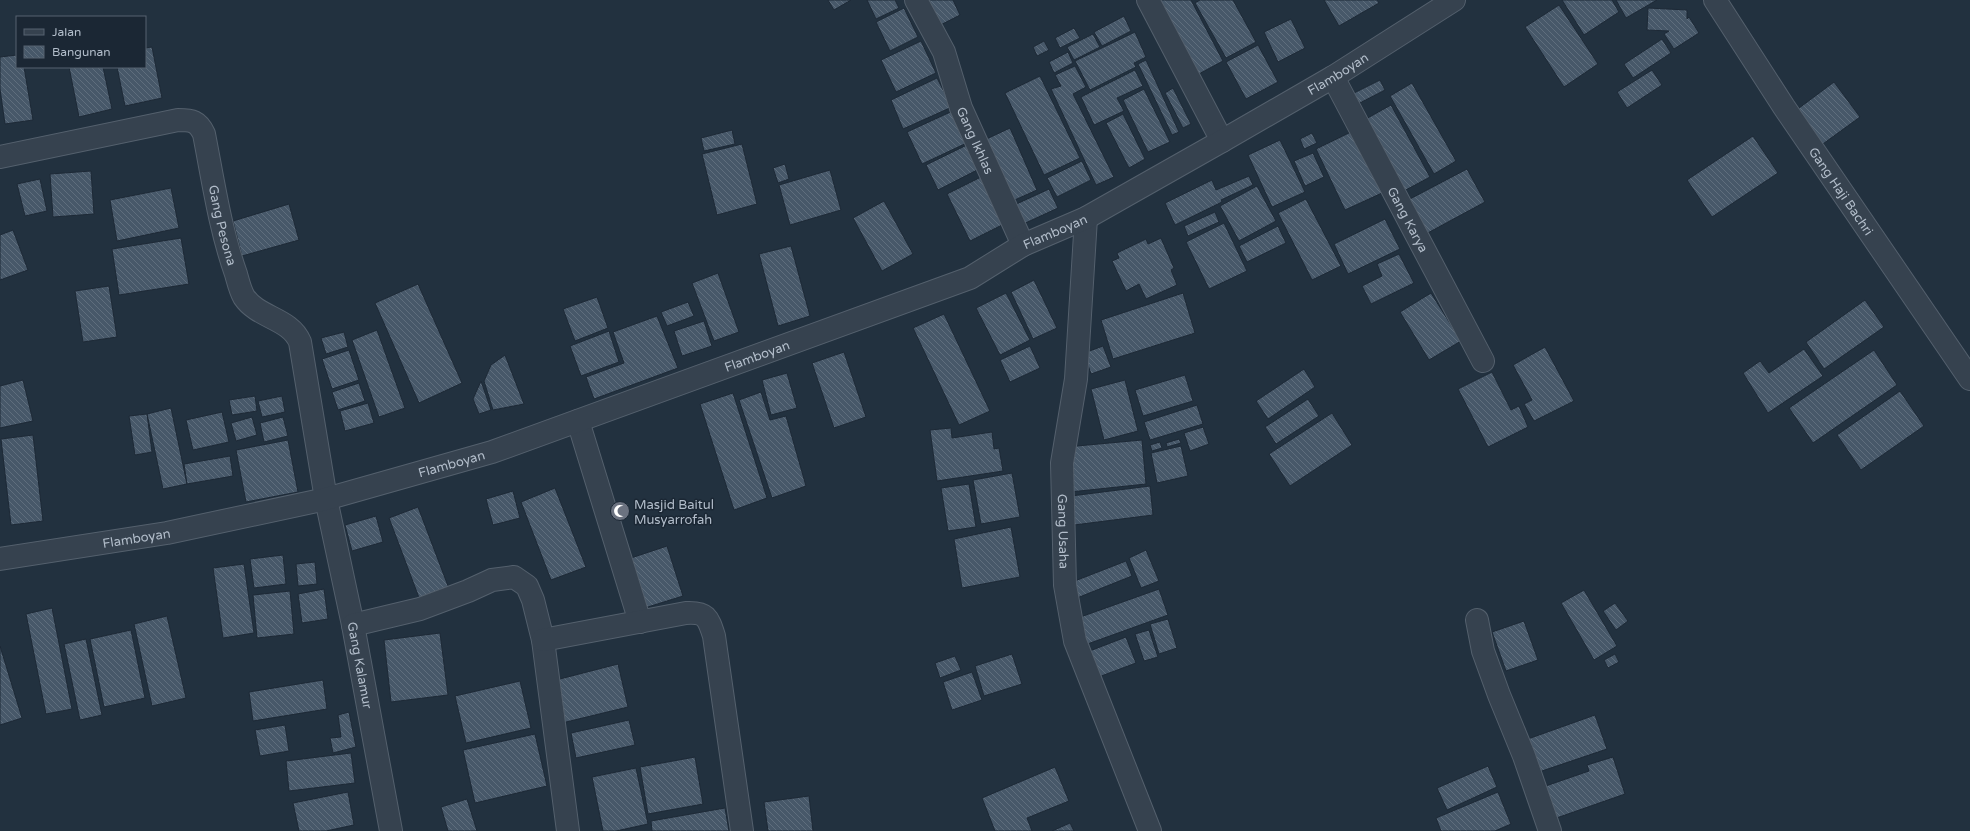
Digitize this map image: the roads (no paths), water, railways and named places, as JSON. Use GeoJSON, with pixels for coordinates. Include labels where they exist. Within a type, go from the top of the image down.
{"type":"FeatureCollection","features":[{"type":"Feature","properties":{"kind":"street","name":"Gang Ikhlas"},"geometry":{"type":"LineString","coordinates":[[916,0],[944,52],[961,108],[1023,245]]}},
{"type":"Feature","properties":{"kind":"street"},"geometry":{"type":"LineString","coordinates":[[1148,0],[1222,141]]}},
{"type":"Feature","properties":{"kind":"street","name":"Flamboyan"},"geometry":{"type":"LineString","coordinates":[[0,559],[167,533],[326,499],[492,452],[970,278],[1023,245],[1086,218],[1222,141],[1333,77],[1454,0]]}},
{"type":"Feature","properties":{"kind":"street","name":"Gang Haji Bachri"},"geometry":{"type":"LineString","coordinates":[[1715,0],[1784,107],[1970,379]]}},
{"type":"Feature","properties":{"kind":"street","name":"Gang Karya"},"geometry":{"type":"LineString","coordinates":[[1333,77],[1483,361]]}},
{"type":"Feature","properties":{"kind":"street","name":"Gang Pesona"},"geometry":{"type":"LineString","coordinates":[[0,157],[178,120],[191,120],[200,126],[204,134],[229,256],[244,296],[253,306],[289,327],[297,335],[300,342],[326,499]]}},
{"type":"Feature","properties":{"kind":"street","name":"Gang Usaha"},"geometry":{"type":"LineString","coordinates":[[1086,218],[1076,379],[1062,464],[1065,584],[1075,641],[1150,831]]}},
{"type":"Feature","properties":{"kind":"street"},"geometry":{"type":"LineString","coordinates":[[578,421],[640,622]]}},
{"type":"Feature","properties":{"kind":"street","name":"Gang Kalamur"},"geometry":{"type":"LineString","coordinates":[[326,499],[353,625],[391,831]]}},
{"type":"Feature","properties":{"kind":"street"},"geometry":{"type":"LineString","coordinates":[[353,625],[420,609],[492,580],[514,577],[527,586],[533,600],[543,640],[568,831]]}},
{"type":"Feature","properties":{"kind":"street"},"geometry":{"type":"LineString","coordinates":[[543,640],[698,612],[709,620],[714,636],[742,831]]}},
{"type":"Feature","properties":{"kind":"street"},"geometry":{"type":"LineString","coordinates":[[1477,620],[1483,651],[1524,756],[1550,831]]}},
{"type":"Feature","properties":{"kind":"place","name":"Masjid Baitul Musyarrofah"},"geometry":{"type":"Point","coordinates":[620,511]}}]}
